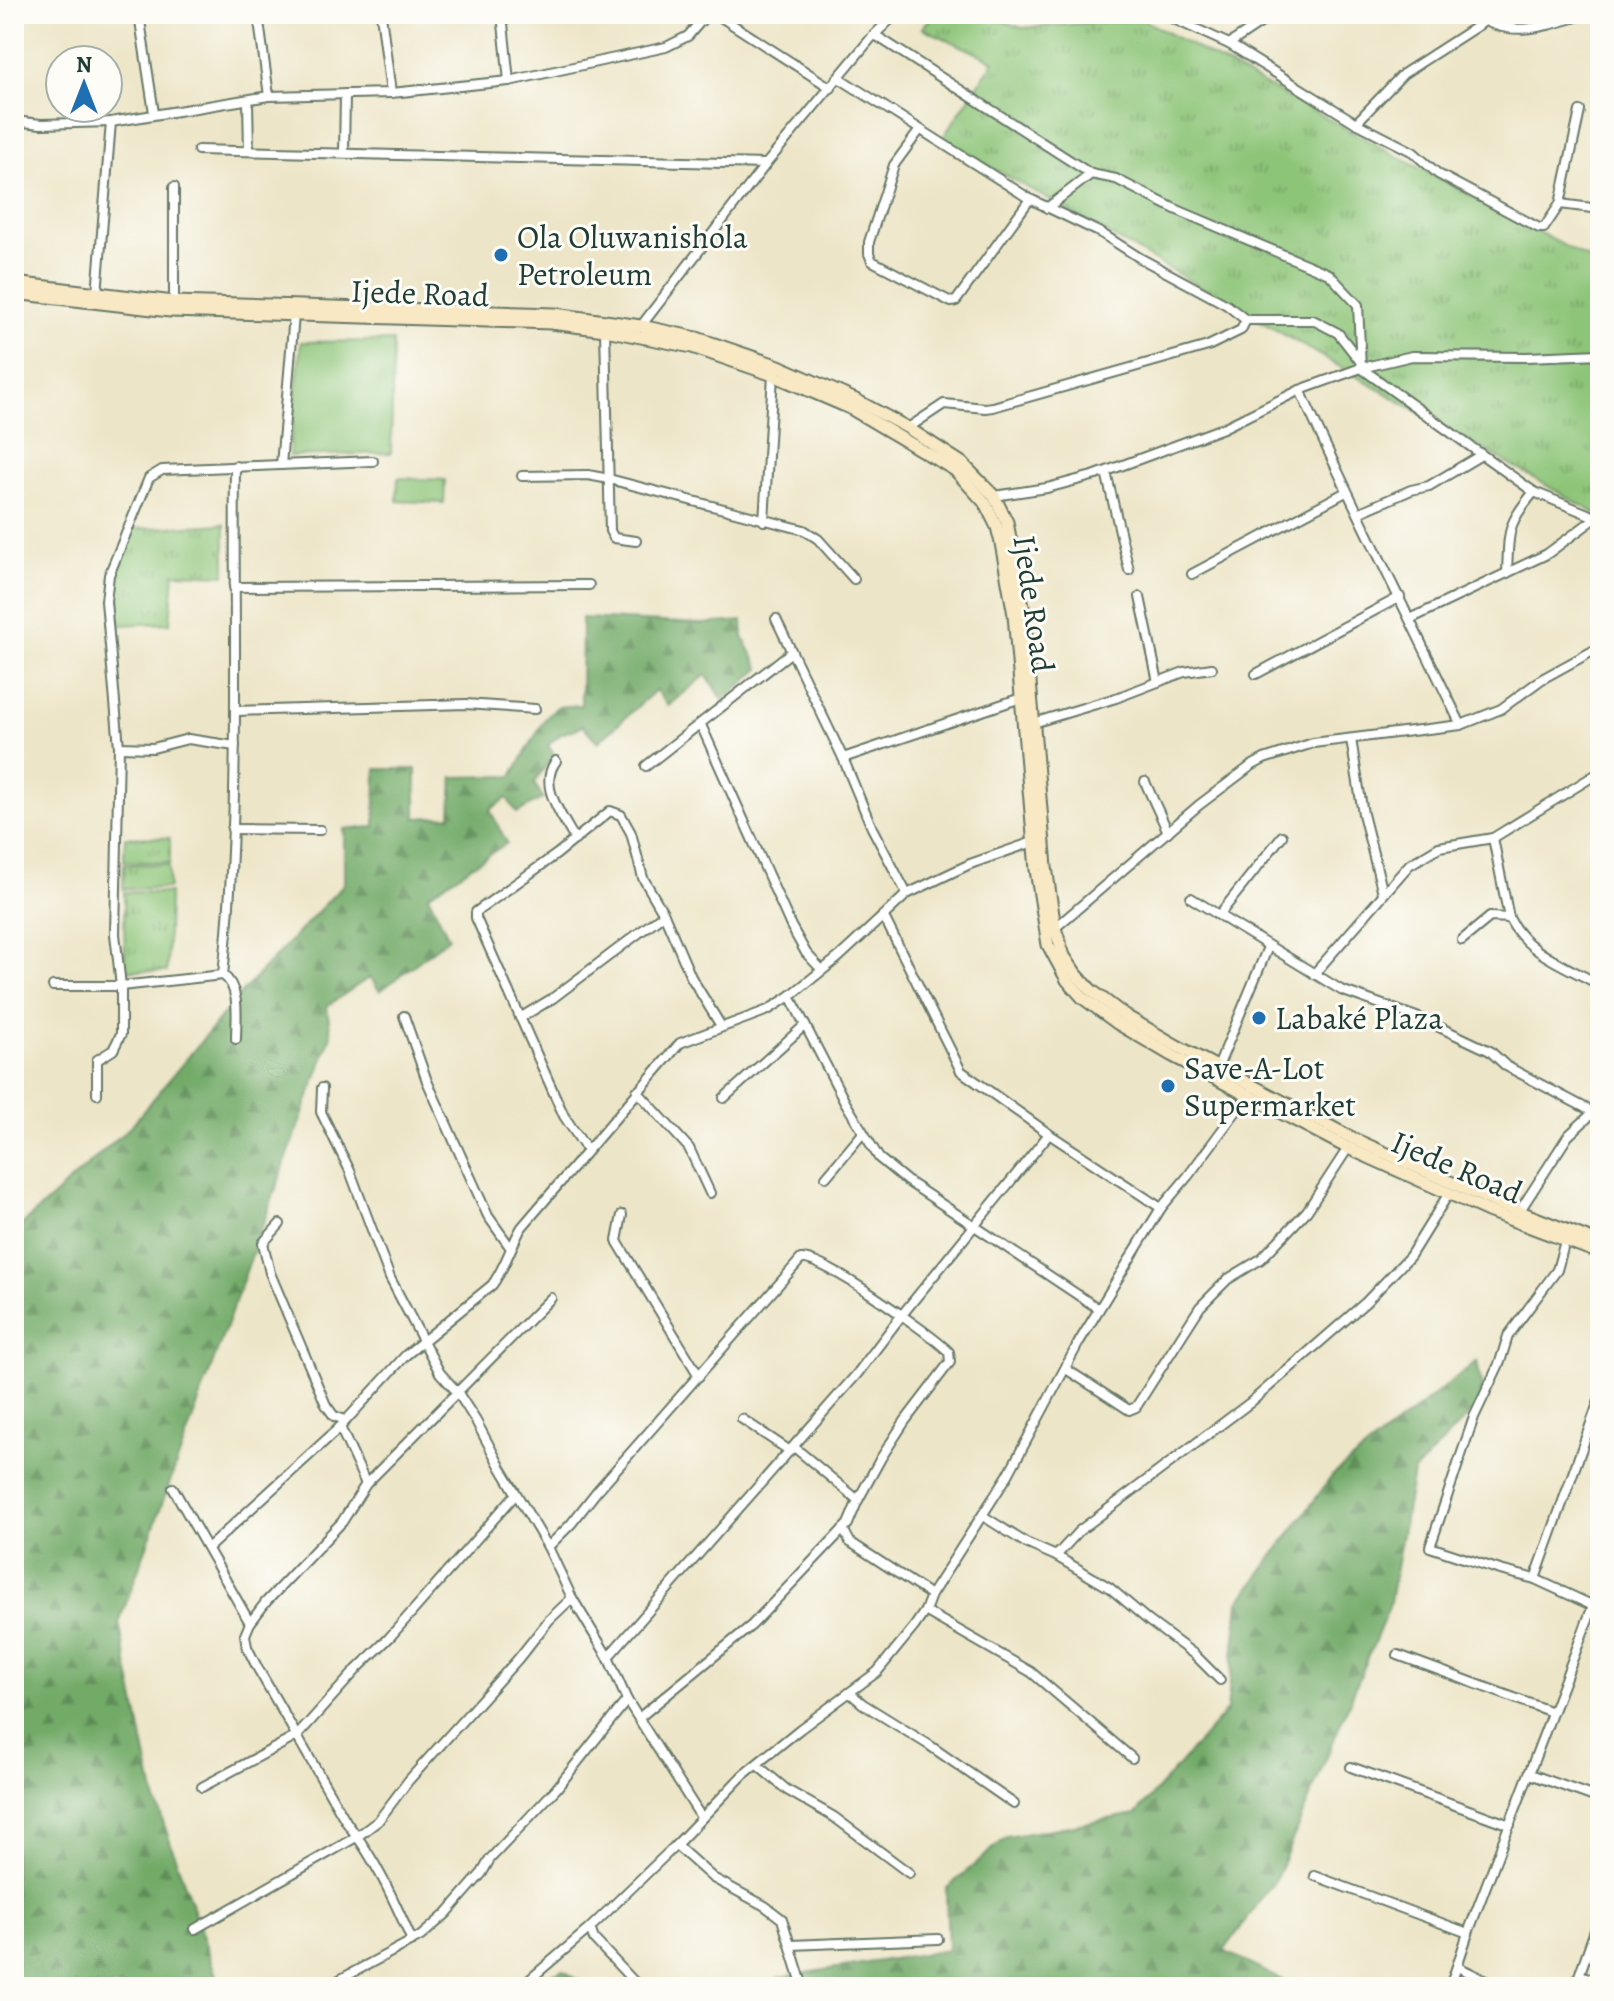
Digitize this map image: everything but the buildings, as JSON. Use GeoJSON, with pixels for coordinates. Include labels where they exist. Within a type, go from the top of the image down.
{"type":"FeatureCollection","features":[{"type":"Feature","properties":{"kind":"main road","name":"Ijede Road"},"geometry":{"type":"LineString","coordinates":[[14,283],[294,315],[551,323],[605,330],[692,347],[773,375],[850,408],[901,436],[955,470],[985,503],[997,527],[1014,615],[1033,842],[1048,945],[1067,980],[1083,998],[1117,1023],[1171,1055],[1348,1148],[1449,1193],[1600,1253]]}},
{"type":"Feature","properties":{"kind":"main road","name":"Ijede Road"},"geometry":{"type":"LineString","coordinates":[[14,293],[134,308],[555,314],[641,326],[697,338],[779,366],[856,400],[908,428],[962,463],[994,496],[1007,522],[1019,583],[1046,867],[1055,928],[1064,956],[1091,990],[1124,1015],[1354,1139],[1519,1212],[1600,1243]]}},
{"type":"Feature","properties":{"kind":"street"},"geometry":{"type":"LineString","coordinates":[[139,14],[154,113]]}},
{"type":"Feature","properties":{"kind":"street"},"geometry":{"type":"LineString","coordinates":[[258,14],[269,96]]}},
{"type":"Feature","properties":{"kind":"street"},"geometry":{"type":"LineString","coordinates":[[381,14],[391,93]]}},
{"type":"Feature","properties":{"kind":"street"},"geometry":{"type":"LineString","coordinates":[[502,14],[509,81]]}},
{"type":"Feature","properties":{"kind":"street"},"geometry":{"type":"LineString","coordinates":[[124,119],[269,96],[391,93],[509,81],[666,47],[688,36],[707,14]]}},
{"type":"Feature","properties":{"kind":"street"},"geometry":{"type":"LineString","coordinates":[[716,14],[831,88]]}},
{"type":"Feature","properties":{"kind":"street"},"geometry":{"type":"LineString","coordinates":[[641,326],[766,164],[896,14]]}},
{"type":"Feature","properties":{"kind":"street"},"geometry":{"type":"LineString","coordinates":[[1163,14],[1229,44],[1356,123],[1413,152],[1438,174],[1539,228],[1544,228],[1560,204],[1580,111]]}},
{"type":"Feature","properties":{"kind":"street"},"geometry":{"type":"LineString","coordinates":[[1229,44],[1274,14]]}},
{"type":"Feature","properties":{"kind":"street"},"geometry":{"type":"LineString","coordinates":[[1475,14],[1510,30],[1541,27],[1587,14]]}},
{"type":"Feature","properties":{"kind":"street"},"geometry":{"type":"LineString","coordinates":[[1356,123],[1403,74],[1485,21]]}},
{"type":"Feature","properties":{"kind":"street"},"geometry":{"type":"LineString","coordinates":[[875,35],[1091,174],[1116,179],[1175,209],[1329,274],[1358,305],[1361,364]]}},
{"type":"Feature","properties":{"kind":"street"},"geometry":{"type":"LineString","coordinates":[[839,78],[1030,199],[1101,233],[1227,305],[1246,320]]}},
{"type":"Feature","properties":{"kind":"street"},"geometry":{"type":"LineString","coordinates":[[344,153],[345,94]]}},
{"type":"Feature","properties":{"kind":"street"},"geometry":{"type":"LineString","coordinates":[[14,98],[16,120],[44,124]]}},
{"type":"Feature","properties":{"kind":"street"},"geometry":{"type":"LineString","coordinates":[[248,101],[249,151]]}},
{"type":"Feature","properties":{"kind":"street"},"geometry":{"type":"LineString","coordinates":[[97,294],[111,124]]}},
{"type":"Feature","properties":{"kind":"street"},"geometry":{"type":"LineString","coordinates":[[919,131],[894,165],[869,242],[872,261],[951,302],[956,301],[1030,199]]}},
{"type":"Feature","properties":{"kind":"street"},"geometry":{"type":"LineString","coordinates":[[198,150],[766,164]]}},
{"type":"Feature","properties":{"kind":"street"},"geometry":{"type":"LineString","coordinates":[[1047,208],[1091,174]]}},
{"type":"Feature","properties":{"kind":"street"},"geometry":{"type":"LineString","coordinates":[[174,187],[174,302]]}},
{"type":"Feature","properties":{"kind":"street"},"geometry":{"type":"LineString","coordinates":[[1560,204],[1600,209]]}},
{"type":"Feature","properties":{"kind":"street"},"geometry":{"type":"LineString","coordinates":[[281,465],[294,315]]}},
{"type":"Feature","properties":{"kind":"street"},"geometry":{"type":"LineString","coordinates":[[1246,320],[1313,320],[1338,333],[1361,364],[1481,455],[1534,492],[1599,518]]}},
{"type":"Feature","properties":{"kind":"street"},"geometry":{"type":"LineString","coordinates":[[908,428],[944,404],[993,407],[1208,346],[1241,330],[1246,320]]}},
{"type":"Feature","properties":{"kind":"street"},"geometry":{"type":"LineString","coordinates":[[605,330],[610,535],[636,541]]}},
{"type":"Feature","properties":{"kind":"street"},"geometry":{"type":"LineString","coordinates":[[994,496],[1047,488],[1106,472],[1223,428],[1361,364],[1412,356],[1600,354]]}},
{"type":"Feature","properties":{"kind":"street"},"geometry":{"type":"LineString","coordinates":[[764,521],[773,375]]}},
{"type":"Feature","properties":{"kind":"street"},"geometry":{"type":"LineString","coordinates":[[1300,390],[1346,492],[1461,725]]}},
{"type":"Feature","properties":{"kind":"street"},"geometry":{"type":"LineString","coordinates":[[1358,513],[1411,490],[1429,486],[1481,455]]}},
{"type":"Feature","properties":{"kind":"street"},"geometry":{"type":"LineString","coordinates":[[97,1094],[97,1060],[113,1050],[121,1034],[121,986],[115,934],[119,747],[106,601],[109,575],[120,543],[149,478],[162,470],[373,461]]}},
{"type":"Feature","properties":{"kind":"street"},"geometry":{"type":"LineString","coordinates":[[223,975],[229,914],[236,711],[235,466]]}},
{"type":"Feature","properties":{"kind":"street"},"geometry":{"type":"LineString","coordinates":[[1106,472],[1129,570]]}},
{"type":"Feature","properties":{"kind":"street"},"geometry":{"type":"LineString","coordinates":[[522,476],[588,475],[609,479],[804,530],[818,539],[854,579]]}},
{"type":"Feature","properties":{"kind":"street"},"geometry":{"type":"LineString","coordinates":[[1192,574],[1346,492]]}},
{"type":"Feature","properties":{"kind":"street"},"geometry":{"type":"LineString","coordinates":[[1507,573],[1509,527],[1515,514],[1534,492]]}},
{"type":"Feature","properties":{"kind":"street"},"geometry":{"type":"LineString","coordinates":[[1410,619],[1547,554],[1599,518]]}},
{"type":"Feature","properties":{"kind":"street"},"geometry":{"type":"LineString","coordinates":[[234,587],[589,585]]}},
{"type":"Feature","properties":{"kind":"street"},"geometry":{"type":"LineString","coordinates":[[1140,597],[1158,682]]}},
{"type":"Feature","properties":{"kind":"street"},"geometry":{"type":"LineString","coordinates":[[1256,674],[1400,597]]}},
{"type":"Feature","properties":{"kind":"street"},"geometry":{"type":"LineString","coordinates":[[776,619],[843,758],[872,828],[907,894]]}},
{"type":"Feature","properties":{"kind":"street"},"geometry":{"type":"LineString","coordinates":[[1055,928],[1199,805],[1251,766],[1294,748],[1461,725],[1501,709],[1542,679],[1600,647]]}},
{"type":"Feature","properties":{"kind":"street"},"geometry":{"type":"LineString","coordinates":[[646,766],[790,653]]}},
{"type":"Feature","properties":{"kind":"street"},"geometry":{"type":"LineString","coordinates":[[1033,723],[1116,698],[1184,672],[1212,668]]}},
{"type":"Feature","properties":{"kind":"street"},"geometry":{"type":"LineString","coordinates":[[843,758],[1021,698]]}},
{"type":"Feature","properties":{"kind":"street"},"geometry":{"type":"LineString","coordinates":[[236,711],[466,704],[535,709]]}},
{"type":"Feature","properties":{"kind":"street"},"geometry":{"type":"LineString","coordinates":[[701,725],[791,926],[806,953],[822,970]]}},
{"type":"Feature","properties":{"kind":"street"},"geometry":{"type":"LineString","coordinates":[[119,747],[153,748],[188,739],[235,746]]}},
{"type":"Feature","properties":{"kind":"street"},"geometry":{"type":"LineString","coordinates":[[1351,739],[1363,814],[1383,893]]}},
{"type":"Feature","properties":{"kind":"street"},"geometry":{"type":"LineString","coordinates":[[556,761],[549,769],[547,784],[575,840]]}},
{"type":"Feature","properties":{"kind":"street"},"geometry":{"type":"LineString","coordinates":[[1314,974],[1409,865],[1439,847],[1493,838],[1600,772]]}},
{"type":"Feature","properties":{"kind":"street"},"geometry":{"type":"LineString","coordinates":[[1145,782],[1168,832]]}},
{"type":"Feature","properties":{"kind":"street"},"geometry":{"type":"LineString","coordinates":[[587,1150],[564,1116],[476,912],[610,811],[621,815],[631,833],[643,878],[664,914],[691,977],[721,1026]]}},
{"type":"Feature","properties":{"kind":"street"},"geometry":{"type":"LineString","coordinates":[[232,829],[320,830]]}},
{"type":"Feature","properties":{"kind":"street"},"geometry":{"type":"LineString","coordinates":[[1219,915],[1282,836]]}},
{"type":"Feature","properties":{"kind":"street"},"geometry":{"type":"LineString","coordinates":[[1493,838],[1509,918],[1528,944],[1600,985]]}},
{"type":"Feature","properties":{"kind":"street"},"geometry":{"type":"LineString","coordinates":[[208,1548],[343,1424],[390,1369],[492,1285],[522,1227],[680,1043],[768,1010],[790,996],[907,894],[970,864],[1033,842]]}},
{"type":"Feature","properties":{"kind":"street"},"geometry":{"type":"LineString","coordinates":[[1191,898],[1341,990],[1422,1019],[1490,1051],[1506,1066],[1596,1109],[1568,1136],[1519,1212]]}},
{"type":"Feature","properties":{"kind":"street"},"geometry":{"type":"LineString","coordinates":[[520,1018],[553,998],[664,914]]}},
{"type":"Feature","properties":{"kind":"street"},"geometry":{"type":"LineString","coordinates":[[883,915],[961,1071],[1161,1208]]}},
{"type":"Feature","properties":{"kind":"street"},"geometry":{"type":"LineString","coordinates":[[1462,940],[1490,917],[1509,918]]}},
{"type":"Feature","properties":{"kind":"street"},"geometry":{"type":"LineString","coordinates":[[1218,1067],[1268,947]]}},
{"type":"Feature","properties":{"kind":"street"},"geometry":{"type":"LineString","coordinates":[[53,986],[121,986],[223,975],[228,977],[234,990],[236,1039]]}},
{"type":"Feature","properties":{"kind":"street"},"geometry":{"type":"LineString","coordinates":[[790,996],[879,1158],[890,1169],[1099,1309]]}},
{"type":"Feature","properties":{"kind":"street"},"geometry":{"type":"LineString","coordinates":[[404,1016],[427,1081],[488,1216],[510,1247]]}},
{"type":"Feature","properties":{"kind":"street"},"geometry":{"type":"LineString","coordinates":[[724,1098],[805,1025]]}},
{"type":"Feature","properties":{"kind":"street"},"geometry":{"type":"LineString","coordinates":[[322,1088],[321,1112],[350,1171],[390,1278],[440,1373],[476,1421],[548,1547],[572,1598],[608,1657],[627,1700],[701,1817]]}},
{"type":"Feature","properties":{"kind":"street"},"geometry":{"type":"LineString","coordinates":[[637,1091],[689,1148],[710,1193]]}},
{"type":"Feature","properties":{"kind":"street"},"geometry":{"type":"LineString","coordinates":[[521,1987],[590,1928],[743,1775],[887,1663],[925,1611],[931,1595],[983,1516],[1099,1309],[1161,1208],[1249,1094]]}},
{"type":"Feature","properties":{"kind":"street"},"geometry":{"type":"LineString","coordinates":[[826,1177],[863,1133]]}},
{"type":"Feature","properties":{"kind":"street"},"geometry":{"type":"LineString","coordinates":[[608,1657],[857,1374],[1049,1134]]}},
{"type":"Feature","properties":{"kind":"street"},"geometry":{"type":"LineString","coordinates":[[1066,1369],[1129,1410],[1136,1407],[1200,1307],[1228,1279],[1261,1259],[1307,1211],[1348,1148]]}},
{"type":"Feature","properties":{"kind":"street"},"geometry":{"type":"LineString","coordinates":[[1056,1556],[1079,1531],[1251,1402],[1366,1302],[1410,1256],[1449,1193]]}},
{"type":"Feature","properties":{"kind":"street"},"geometry":{"type":"LineString","coordinates":[[622,1215],[617,1241],[699,1376]]}},
{"type":"Feature","properties":{"kind":"street"},"geometry":{"type":"LineString","coordinates":[[280,1224],[263,1243],[270,1273],[326,1405],[343,1424],[366,1484]]}},
{"type":"Feature","properties":{"kind":"street"},"geometry":{"type":"LineString","coordinates":[[1450,1987],[1552,1712],[1597,1608],[1535,1579],[1430,1547],[1474,1417],[1500,1362],[1508,1336],[1557,1270],[1565,1241]]}},
{"type":"Feature","properties":{"kind":"street"},"geometry":{"type":"LineString","coordinates":[[548,1547],[804,1257],[857,1285],[946,1349],[950,1362],[905,1421],[858,1500],[848,1524],[752,1625],[640,1717]]}},
{"type":"Feature","properties":{"kind":"street"},"geometry":{"type":"LineString","coordinates":[[412,1941],[395,1902],[358,1836],[347,1823],[247,1647],[245,1635],[266,1602],[342,1522],[366,1484],[551,1298]]}},
{"type":"Feature","properties":{"kind":"street"},"geometry":{"type":"LineString","coordinates":[[1535,1579],[1600,1398]]}},
{"type":"Feature","properties":{"kind":"street"},"geometry":{"type":"LineString","coordinates":[[742,1419],[792,1449],[858,1500]]}},
{"type":"Feature","properties":{"kind":"street"},"geometry":{"type":"LineString","coordinates":[[173,1488],[250,1623]]}},
{"type":"Feature","properties":{"kind":"street"},"geometry":{"type":"LineString","coordinates":[[202,1787],[297,1736],[389,1638],[516,1494]]}},
{"type":"Feature","properties":{"kind":"street"},"geometry":{"type":"LineString","coordinates":[[983,1516],[1110,1588],[1195,1655],[1220,1680]]}},
{"type":"Feature","properties":{"kind":"street"},"geometry":{"type":"LineString","coordinates":[[843,1529],[850,1542],[931,1595]]}},
{"type":"Feature","properties":{"kind":"street"},"geometry":{"type":"LineString","coordinates":[[195,1929],[358,1836],[378,1821],[409,1780],[549,1620],[572,1598]]}},
{"type":"Feature","properties":{"kind":"street"},"geometry":{"type":"LineString","coordinates":[[925,1611],[1031,1672],[1132,1758]]}},
{"type":"Feature","properties":{"kind":"street"},"geometry":{"type":"LineString","coordinates":[[1398,1655],[1552,1712]]}},
{"type":"Feature","properties":{"kind":"street"},"geometry":{"type":"LineString","coordinates":[[850,1693],[1014,1804]]}},
{"type":"Feature","properties":{"kind":"street"},"geometry":{"type":"LineString","coordinates":[[326,1987],[412,1941],[446,1914],[482,1873],[490,1859],[556,1789],[627,1700]]}},
{"type":"Feature","properties":{"kind":"street"},"geometry":{"type":"LineString","coordinates":[[757,1765],[787,1790],[834,1817],[909,1873]]}},
{"type":"Feature","properties":{"kind":"street"},"geometry":{"type":"LineString","coordinates":[[1351,1767],[1510,1825]]}},
{"type":"Feature","properties":{"kind":"street"},"geometry":{"type":"LineString","coordinates":[[1530,1774],[1600,1799]]}},
{"type":"Feature","properties":{"kind":"street"},"geometry":{"type":"LineString","coordinates":[[676,1845],[713,1878],[777,1914],[786,1926],[803,1987]]}},
{"type":"Feature","properties":{"kind":"street"},"geometry":{"type":"LineString","coordinates":[[1315,1876],[1468,1933]]}},
{"type":"Feature","properties":{"kind":"street"},"geometry":{"type":"LineString","coordinates":[[1575,1987],[1600,1916]]}},
{"type":"Feature","properties":{"kind":"street"},"geometry":{"type":"LineString","coordinates":[[590,1928],[594,1939],[639,1987]]}},
{"type":"Feature","properties":{"kind":"street"},"geometry":{"type":"LineString","coordinates":[[791,1945],[938,1939]]}},
{"type":"Feature","properties":{"kind":"street"},"geometry":{"type":"LineString","coordinates":[[1458,1967],[1499,1987]]}},
{"type":"Feature","properties":{"kind":"street"},"geometry":{"type":"LineString","coordinates":[[1580,1975],[1600,1982]]}},
{"type":"Feature","properties":{"kind":"green space"},"geometry":{"type":"Polygon","coordinates":[[[934,14],[983,14],[1022,28],[1142,19],[1600,265],[1600,516],[942,139],[994,61],[922,28],[934,14]]]}},
{"type":"Feature","properties":{"kind":"green space"},"geometry":{"type":"Polygon","coordinates":[[[393,341],[391,453],[289,456],[301,342],[393,341]]]}},
{"type":"Feature","properties":{"kind":"green space"},"geometry":{"type":"Polygon","coordinates":[[[398,478],[445,480],[444,503],[397,501],[398,478]]]}},
{"type":"Feature","properties":{"kind":"green space"},"geometry":{"type":"Polygon","coordinates":[[[225,524],[225,575],[174,573],[170,623],[114,625],[115,569],[131,529],[225,524]]]}},
{"type":"Feature","properties":{"kind":"green space"},"geometry":{"type":"Polygon","coordinates":[[[582,618],[702,624],[742,621],[743,637],[760,669],[723,700],[706,675],[668,706],[656,690],[598,742],[583,726],[561,734],[548,745],[554,755],[534,783],[543,798],[517,813],[507,798],[490,810],[507,843],[428,895],[449,938],[380,991],[370,977],[327,1006],[331,1036],[119,1623],[154,1795],[220,1987],[14,1987],[14,1232],[131,1126],[241,993],[344,884],[344,829],[375,827],[376,769],[416,769],[416,818],[451,816],[453,777],[512,776],[545,719],[557,707],[581,705],[582,618]]]}},
{"type":"Feature","properties":{"kind":"green space"},"geometry":{"type":"Polygon","coordinates":[[[125,837],[170,838],[170,863],[124,861],[125,837]]]}},
{"type":"Feature","properties":{"kind":"green space"},"geometry":{"type":"Polygon","coordinates":[[[124,864],[169,865],[169,888],[123,889],[124,864]]]}},
{"type":"Feature","properties":{"kind":"green space"},"geometry":{"type":"Polygon","coordinates":[[[124,892],[169,893],[167,972],[125,970],[124,892]]]}},
{"type":"Feature","properties":{"kind":"green space"},"geometry":{"type":"Polygon","coordinates":[[[1477,1361],[1484,1399],[1413,1473],[1389,1607],[1276,1879],[1224,1951],[1296,1987],[755,1987],[781,1977],[948,1950],[946,1889],[1007,1837],[1136,1814],[1227,1710],[1239,1602],[1333,1475],[1477,1361]]]}},
{"type":"Feature","properties":{"kind":"green space"},"geometry":{"type":"Polygon","coordinates":[[[563,1970],[588,1987],[513,1987],[563,1970]]]}},
{"type":"Feature","properties":{"kind":"place","name":"Ola Oluwanishola Petroleum"},"geometry":{"type":"Point","coordinates":[501,255]}},
{"type":"Feature","properties":{"kind":"place","name":"Labaké Plaza"},"geometry":{"type":"Point","coordinates":[1259,1018]}},
{"type":"Feature","properties":{"kind":"place","name":"Save-A-Lot Supermarket"},"geometry":{"type":"Point","coordinates":[1168,1086]}}]}
